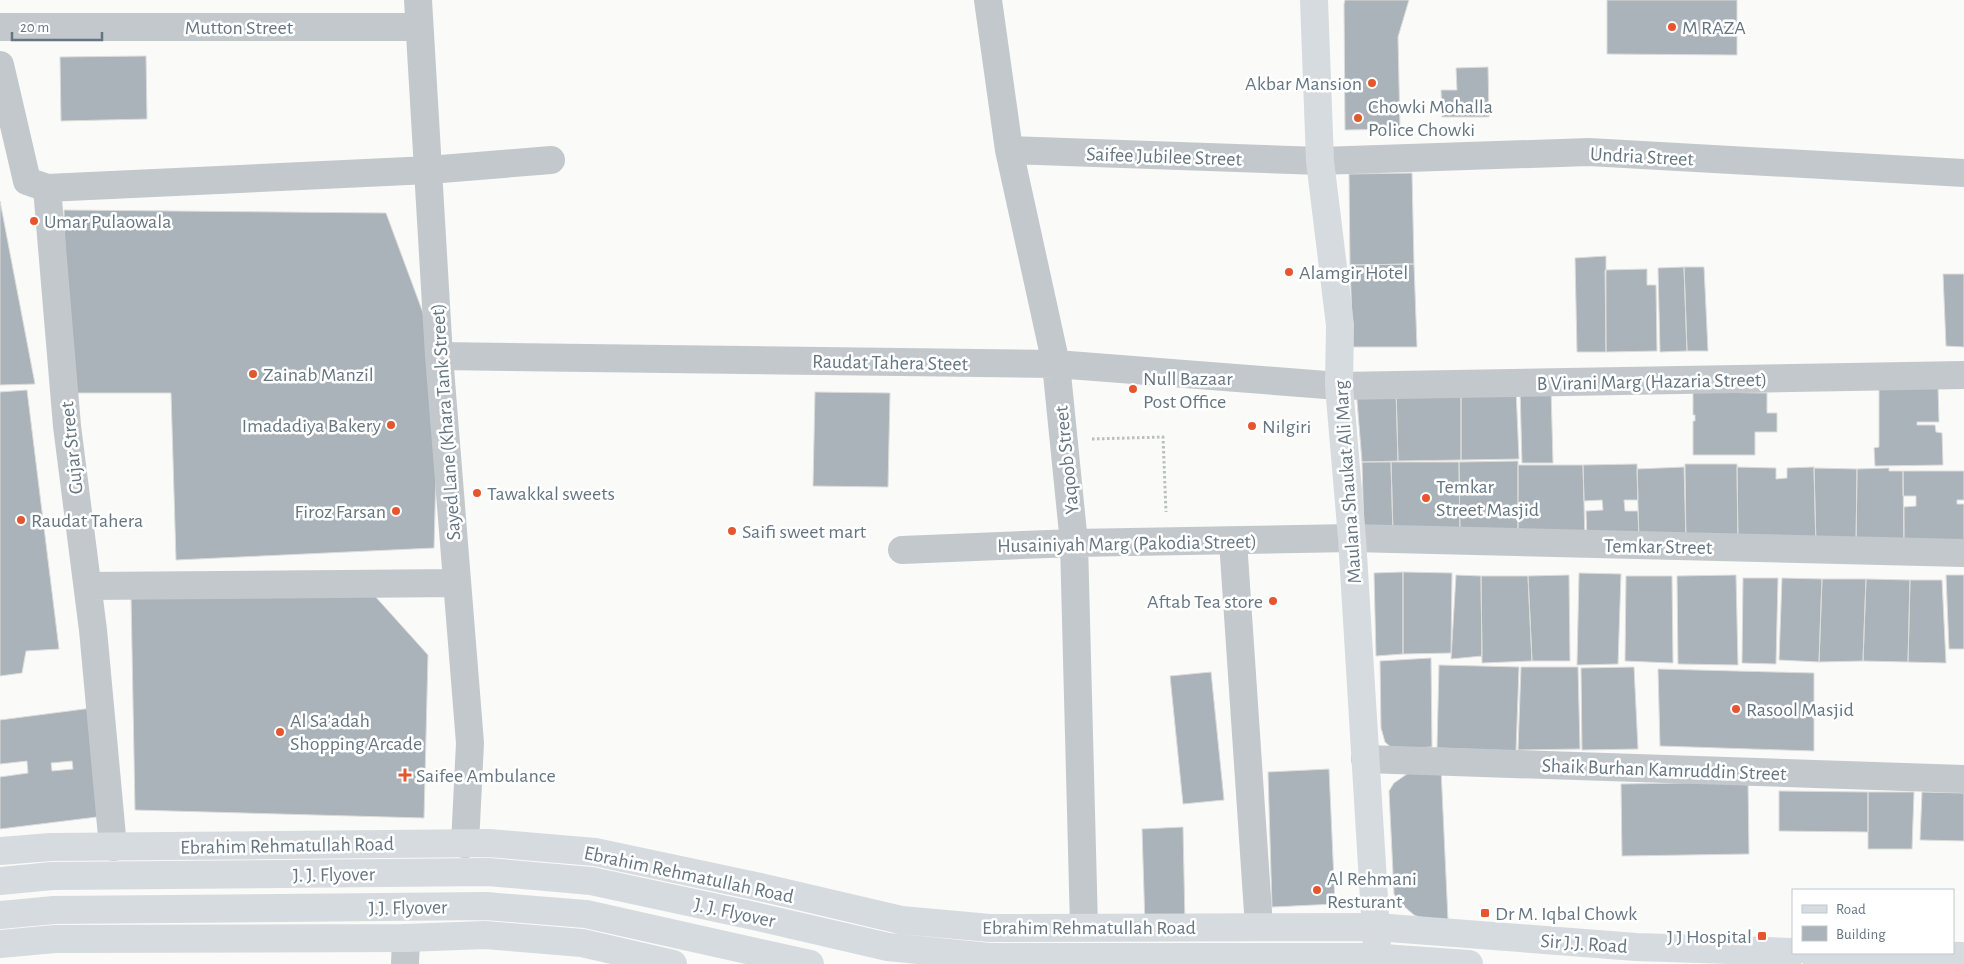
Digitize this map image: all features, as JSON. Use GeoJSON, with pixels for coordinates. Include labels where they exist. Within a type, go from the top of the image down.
{"type":"FeatureCollection","features":[{"type":"Feature","properties":{"kind":"main road","name":"Maulana Shaukat Ali Marg"},"geometry":{"type":"LineString","coordinates":[[1314,0],[1320,161],[1340,325],[1340,386],[1352,538],[1378,964]]}},
{"type":"Feature","properties":{"kind":"main road","name":"Ebrahim Rehmatullah Road"},"geometry":{"type":"LineString","coordinates":[[0,852],[51,847],[489,843],[595,852],[760,887],[900,920],[990,928],[1376,927]]}},
{"type":"Feature","properties":{"kind":"main road","name":"J. J. Flyover"},"geometry":{"type":"LineString","coordinates":[[0,881],[52,876],[488,872],[591,881],[754,916],[888,948],[989,956],[1369,957],[1469,964]]}},
{"type":"Feature","properties":{"kind":"main road","name":"J.J. Flyover"},"geometry":{"type":"LineString","coordinates":[[0,915],[54,910],[486,906],[586,914],[810,964]]}},
{"type":"Feature","properties":{"kind":"main road","name":"Sir J.J. Road"},"geometry":{"type":"LineString","coordinates":[[1376,927],[1636,947],[1792,952]]}},
{"type":"Feature","properties":{"kind":"main road"},"geometry":{"type":"LineString","coordinates":[[0,944],[55,939],[406,951],[485,935],[582,943],[673,964]]}},
{"type":"Feature","properties":{"kind":"main road"},"geometry":{"type":"LineString","coordinates":[[1863,954],[1964,956]]}},
{"type":"Feature","properties":{"kind":"street","name":"Yaqoob Street"},"geometry":{"type":"LineString","coordinates":[[988,0],[1009,150],[1056,364],[1064,440],[1074,543],[1084,927]]}},
{"type":"Feature","properties":{"kind":"street","name":"Mutton Street"},"geometry":{"type":"LineString","coordinates":[[0,27],[418,13]]}},
{"type":"Feature","properties":{"kind":"street","name":"Sayed Lane (Khara Tank Street)"},"geometry":{"type":"LineString","coordinates":[[418,13],[439,356],[470,743],[465,844]]}},
{"type":"Feature","properties":{"kind":"street"},"geometry":{"type":"LineString","coordinates":[[0,65],[27,181],[47,188],[429,170],[551,160]]}},
{"type":"Feature","properties":{"kind":"street","name":"Saifee Jubilee Street"},"geometry":{"type":"LineString","coordinates":[[1009,150],[1320,161]]}},
{"type":"Feature","properties":{"kind":"street","name":"Undria Street"},"geometry":{"type":"LineString","coordinates":[[1320,161],[1589,152],[1964,173]]}},
{"type":"Feature","properties":{"kind":"street","name":"Gujar Street"},"geometry":{"type":"LineString","coordinates":[[47,188],[67,426],[93,630],[113,847]]}},
{"type":"Feature","properties":{"kind":"street","name":"Raudat Tahera Steet"},"geometry":{"type":"LineString","coordinates":[[439,356],[1056,364],[1340,386]]}},
{"type":"Feature","properties":{"kind":"street","name":"B Virani Marg (Hazaria Street)"},"geometry":{"type":"LineString","coordinates":[[1340,386],[1964,376]]}},
{"type":"Feature","properties":{"kind":"street","name":"Husainiyah Marg (Pakodia Street)"},"geometry":{"type":"LineString","coordinates":[[902,550],[1074,543],[1352,538]]}},
{"type":"Feature","properties":{"kind":"street","name":"Temkar Street"},"geometry":{"type":"LineString","coordinates":[[1352,538],[1964,553]]}},
{"type":"Feature","properties":{"kind":"street"},"geometry":{"type":"LineString","coordinates":[[1233,541],[1259,927]]}},
{"type":"Feature","properties":{"kind":"street"},"geometry":{"type":"LineString","coordinates":[[88,586],[457,583]]}},
{"type":"Feature","properties":{"kind":"street","name":"Shaik Burhan Kamruddin Street"},"geometry":{"type":"LineString","coordinates":[[1365,760],[1964,779]]}},
{"type":"Feature","properties":{"kind":"path"},"geometry":{"type":"LineString","coordinates":[[1064,440],[1163,437],[1167,542]]}},
{"type":"Feature","properties":{"kind":"building","name":"Akbar Mansion"},"geometry":{"type":"Polygon","coordinates":[[[1345,0],[1409,0],[1398,37],[1400,129],[1345,130],[1345,0]]]}},
{"type":"Feature","properties":{"kind":"building","name":"M RAZA"},"geometry":{"type":"Polygon","coordinates":[[[1607,0],[1737,0],[1737,55],[1607,54],[1607,0]]]}},
{"type":"Feature","properties":{"kind":"building"},"geometry":{"type":"Polygon","coordinates":[[[146,56],[147,119],[61,121],[60,57],[146,56]]]}},
{"type":"Feature","properties":{"kind":"building"},"geometry":{"type":"Polygon","coordinates":[[[1488,67],[1489,117],[1442,117],[1441,90],[1457,90],[1456,68],[1488,67]]]}},
{"type":"Feature","properties":{"kind":"building"},"geometry":{"type":"Polygon","coordinates":[[[1412,173],[1414,264],[1350,265],[1349,174],[1412,173]]]}},
{"type":"Feature","properties":{"kind":"building"},"geometry":{"type":"Polygon","coordinates":[[[0,201],[35,384],[0,385],[0,201]]]}},
{"type":"Feature","properties":{"kind":"building","name":"Zainab Manzil"},"geometry":{"type":"Polygon","coordinates":[[[64,210],[386,213],[439,356],[434,548],[176,560],[171,393],[68,393],[64,210]]]}},
{"type":"Feature","properties":{"kind":"building"},"geometry":{"type":"Polygon","coordinates":[[[1606,256],[1606,352],[1577,352],[1575,258],[1606,256]]]}},
{"type":"Feature","properties":{"kind":"building"},"geometry":{"type":"Polygon","coordinates":[[[1414,264],[1417,347],[1353,347],[1350,265],[1414,264]]]}},
{"type":"Feature","properties":{"kind":"building"},"geometry":{"type":"Polygon","coordinates":[[[1684,267],[1704,267],[1708,351],[1687,351],[1684,267]]]}},
{"type":"Feature","properties":{"kind":"building"},"geometry":{"type":"Polygon","coordinates":[[[1684,267],[1687,351],[1660,352],[1658,268],[1684,267]]]}},
{"type":"Feature","properties":{"kind":"building"},"geometry":{"type":"Polygon","coordinates":[[[1647,269],[1647,285],[1656,285],[1657,351],[1606,352],[1605,270],[1647,269]]]}},
{"type":"Feature","properties":{"kind":"building"},"geometry":{"type":"Polygon","coordinates":[[[1943,274],[1964,274],[1964,347],[1946,346],[1943,274]]]}},
{"type":"Feature","properties":{"kind":"building"},"geometry":{"type":"Polygon","coordinates":[[[1938,386],[1939,422],[1917,422],[1917,425],[1935,425],[1936,432],[1942,433],[1943,465],[1875,466],[1874,448],[1879,447],[1879,388],[1938,386]]]}},
{"type":"Feature","properties":{"kind":"building"},"geometry":{"type":"Polygon","coordinates":[[[1356,388],[1396,388],[1398,461],[1362,462],[1356,388]]]}},
{"type":"Feature","properties":{"kind":"building"},"geometry":{"type":"Polygon","coordinates":[[[1516,389],[1519,459],[1461,460],[1461,390],[1516,389]]]}},
{"type":"Feature","properties":{"kind":"building"},"geometry":{"type":"Polygon","coordinates":[[[1520,389],[1551,389],[1553,463],[1522,463],[1520,389]]]}},
{"type":"Feature","properties":{"kind":"building","name":"Raudat Tahera"},"geometry":{"type":"Polygon","coordinates":[[[27,390],[59,649],[26,651],[22,673],[0,676],[0,392],[27,390]]]}},
{"type":"Feature","properties":{"kind":"building"},"geometry":{"type":"Polygon","coordinates":[[[1461,390],[1461,460],[1398,461],[1396,391],[1461,390]]]}},
{"type":"Feature","properties":{"kind":"building"},"geometry":{"type":"Polygon","coordinates":[[[815,392],[890,393],[888,487],[813,486],[815,392]]]}},
{"type":"Feature","properties":{"kind":"building"},"geometry":{"type":"Polygon","coordinates":[[[1693,392],[1767,393],[1767,413],[1777,413],[1777,432],[1755,432],[1755,455],[1693,455],[1693,421],[1695,421],[1695,415],[1693,415],[1693,392]]]}},
{"type":"Feature","properties":{"kind":"building"},"geometry":{"type":"Polygon","coordinates":[[[1518,461],[1518,539],[1460,536],[1459,462],[1518,461]]]}},
{"type":"Feature","properties":{"kind":"building"},"geometry":{"type":"Polygon","coordinates":[[[1362,462],[1391,462],[1393,534],[1364,534],[1362,462]]]}},
{"type":"Feature","properties":{"kind":"building","name":"Temkar Street Masjid"},"geometry":{"type":"Polygon","coordinates":[[[1391,462],[1459,462],[1460,536],[1393,534],[1391,462]]]}},
{"type":"Feature","properties":{"kind":"building"},"geometry":{"type":"Polygon","coordinates":[[[1637,464],[1638,500],[1624,500],[1625,511],[1638,511],[1639,541],[1587,540],[1586,511],[1603,510],[1602,500],[1584,501],[1583,465],[1637,464]]]}},
{"type":"Feature","properties":{"kind":"building"},"geometry":{"type":"Polygon","coordinates":[[[1685,464],[1737,464],[1738,544],[1686,542],[1685,464]]]}},
{"type":"Feature","properties":{"kind":"building"},"geometry":{"type":"Polygon","coordinates":[[[1518,465],[1583,465],[1585,540],[1518,539],[1518,465]]]}},
{"type":"Feature","properties":{"kind":"building"},"geometry":{"type":"Polygon","coordinates":[[[1684,467],[1686,542],[1639,541],[1637,469],[1684,467]]]}},
{"type":"Feature","properties":{"kind":"building"},"geometry":{"type":"Polygon","coordinates":[[[1737,467],[1776,468],[1776,479],[1787,478],[1787,468],[1814,467],[1816,547],[1738,544],[1737,467]]]}},
{"type":"Feature","properties":{"kind":"building"},"geometry":{"type":"Polygon","coordinates":[[[1814,468],[1857,469],[1856,548],[1816,547],[1814,468]]]}},
{"type":"Feature","properties":{"kind":"building"},"geometry":{"type":"Polygon","coordinates":[[[1889,468],[1889,471],[1903,471],[1904,548],[1856,548],[1857,469],[1889,468]]]}},
{"type":"Feature","properties":{"kind":"building"},"geometry":{"type":"Polygon","coordinates":[[[1903,471],[1964,471],[1964,500],[1957,500],[1957,504],[1964,504],[1964,549],[1904,548],[1904,507],[1916,506],[1916,496],[1903,496],[1903,471]]]}},
{"type":"Feature","properties":{"kind":"building"},"geometry":{"type":"Polygon","coordinates":[[[1403,572],[1452,573],[1451,653],[1403,654],[1403,572]]]}},
{"type":"Feature","properties":{"kind":"building"},"geometry":{"type":"Polygon","coordinates":[[[1403,572],[1403,654],[1376,656],[1374,573],[1403,572]]]}},
{"type":"Feature","properties":{"kind":"building"},"geometry":{"type":"Polygon","coordinates":[[[1579,573],[1621,574],[1618,664],[1577,665],[1579,573]]]}},
{"type":"Feature","properties":{"kind":"building"},"geometry":{"type":"Polygon","coordinates":[[[1456,575],[1481,576],[1482,656],[1451,659],[1456,575]]]}},
{"type":"Feature","properties":{"kind":"building"},"geometry":{"type":"Polygon","coordinates":[[[1569,575],[1570,661],[1532,661],[1528,576],[1569,575]]]}},
{"type":"Feature","properties":{"kind":"building"},"geometry":{"type":"Polygon","coordinates":[[[1736,575],[1738,665],[1678,664],[1677,576],[1736,575]]]}},
{"type":"Feature","properties":{"kind":"building"},"geometry":{"type":"Polygon","coordinates":[[[1946,575],[1964,575],[1964,649],[1949,649],[1946,575]]]}},
{"type":"Feature","properties":{"kind":"building"},"geometry":{"type":"Polygon","coordinates":[[[1481,576],[1528,576],[1532,661],[1482,663],[1481,576]]]}},
{"type":"Feature","properties":{"kind":"building"},"geometry":{"type":"Polygon","coordinates":[[[1626,576],[1672,576],[1673,663],[1625,661],[1626,576]]]}},
{"type":"Feature","properties":{"kind":"building"},"geometry":{"type":"Polygon","coordinates":[[[1743,578],[1778,578],[1776,664],[1742,663],[1743,578]]]}},
{"type":"Feature","properties":{"kind":"building"},"geometry":{"type":"Polygon","coordinates":[[[1782,578],[1822,579],[1819,662],[1779,660],[1782,578]]]}},
{"type":"Feature","properties":{"kind":"building"},"geometry":{"type":"Polygon","coordinates":[[[1822,579],[1866,579],[1863,661],[1819,662],[1822,579]]]}},
{"type":"Feature","properties":{"kind":"building"},"geometry":{"type":"Polygon","coordinates":[[[1866,579],[1910,580],[1908,662],[1863,661],[1866,579]]]}},
{"type":"Feature","properties":{"kind":"building"},"geometry":{"type":"Polygon","coordinates":[[[1910,580],[1942,580],[1946,663],[1908,662],[1910,580]]]}},
{"type":"Feature","properties":{"kind":"building","name":"Al Sa'adah Shopping Arcade"},"geometry":{"type":"Polygon","coordinates":[[[373,594],[428,655],[424,818],[135,810],[131,596],[373,594]]]}},
{"type":"Feature","properties":{"kind":"building"},"geometry":{"type":"Polygon","coordinates":[[[1431,658],[1432,747],[1393,749],[1385,742],[1381,728],[1380,661],[1431,658]]]}},
{"type":"Feature","properties":{"kind":"building"},"geometry":{"type":"Polygon","coordinates":[[[1439,665],[1519,667],[1516,751],[1437,748],[1439,665]]]}},
{"type":"Feature","properties":{"kind":"building"},"geometry":{"type":"Polygon","coordinates":[[[1521,667],[1578,667],[1580,749],[1518,750],[1521,667]]]}},
{"type":"Feature","properties":{"kind":"building"},"geometry":{"type":"Polygon","coordinates":[[[1634,667],[1638,749],[1582,750],[1581,668],[1634,667]]]}},
{"type":"Feature","properties":{"kind":"building","name":"Rasool Masjid"},"geometry":{"type":"Polygon","coordinates":[[[1658,669],[1814,673],[1814,751],[1660,746],[1658,669]]]}},
{"type":"Feature","properties":{"kind":"building"},"geometry":{"type":"Polygon","coordinates":[[[1211,672],[1224,800],[1183,804],[1170,676],[1211,672]]]}},
{"type":"Feature","properties":{"kind":"building"},"geometry":{"type":"Polygon","coordinates":[[[92,708],[105,816],[0,829],[0,777],[28,773],[27,761],[0,764],[0,720],[92,708]],[[72,761],[51,763],[52,771],[73,769],[72,761]]]}},
{"type":"Feature","properties":{"kind":"building"},"geometry":{"type":"Polygon","coordinates":[[[1329,769],[1335,904],[1272,907],[1268,772],[1329,769]]]}},
{"type":"Feature","properties":{"kind":"building"},"geometry":{"type":"Polygon","coordinates":[[[1441,769],[1448,920],[1425,919],[1414,915],[1399,902],[1394,894],[1389,791],[1394,783],[1410,772],[1441,769]]]}},
{"type":"Feature","properties":{"kind":"building"},"geometry":{"type":"Polygon","coordinates":[[[1748,782],[1749,854],[1622,856],[1621,784],[1748,782]]]}},
{"type":"Feature","properties":{"kind":"building"},"geometry":{"type":"Polygon","coordinates":[[[1779,791],[1868,792],[1868,832],[1779,831],[1779,791]]]}},
{"type":"Feature","properties":{"kind":"building"},"geometry":{"type":"Polygon","coordinates":[[[1868,792],[1914,792],[1912,849],[1868,849],[1868,792]]]}},
{"type":"Feature","properties":{"kind":"building"},"geometry":{"type":"Polygon","coordinates":[[[1922,792],[1964,793],[1964,841],[1920,840],[1922,792]]]}},
{"type":"Feature","properties":{"kind":"building"},"geometry":{"type":"Polygon","coordinates":[[[1183,827],[1185,924],[1145,925],[1142,829],[1183,827]]]}},
{"type":"Feature","properties":{"kind":"place","name":"M RAZA"},"geometry":{"type":"Point","coordinates":[1672,27]}},
{"type":"Feature","properties":{"kind":"place","name":"Akbar Mansion"},"geometry":{"type":"Point","coordinates":[1372,83]}},
{"type":"Feature","properties":{"kind":"place","name":"Chowki Mohalla Police Chowki"},"geometry":{"type":"Point","coordinates":[1358,118]}},
{"type":"Feature","properties":{"kind":"place","name":"Umar Pulaowala"},"geometry":{"type":"Point","coordinates":[34,221]}},
{"type":"Feature","properties":{"kind":"place","name":"Alamgir Hotel"},"geometry":{"type":"Point","coordinates":[1289,272]}},
{"type":"Feature","properties":{"kind":"place","name":"Zainab Manzil"},"geometry":{"type":"Point","coordinates":[253,374]}},
{"type":"Feature","properties":{"kind":"place","name":"Null Bazaar Post Office"},"geometry":{"type":"Point","coordinates":[1133,389]}},
{"type":"Feature","properties":{"kind":"place","name":"Imadadiya Bakery"},"geometry":{"type":"Point","coordinates":[391,425]}},
{"type":"Feature","properties":{"kind":"place","name":"Nilgiri"},"geometry":{"type":"Point","coordinates":[1252,426]}},
{"type":"Feature","properties":{"kind":"place","name":"Tawakkal sweets"},"geometry":{"type":"Point","coordinates":[477,493]}},
{"type":"Feature","properties":{"kind":"place","name":"Temkar Street Masjid"},"geometry":{"type":"Point","coordinates":[1426,498]}},
{"type":"Feature","properties":{"kind":"place","name":"Firoz Farsan"},"geometry":{"type":"Point","coordinates":[396,511]}},
{"type":"Feature","properties":{"kind":"place","name":"Raudat Tahera"},"geometry":{"type":"Point","coordinates":[21,520]}},
{"type":"Feature","properties":{"kind":"place","name":"Saifi sweet mart"},"geometry":{"type":"Point","coordinates":[732,531]}},
{"type":"Feature","properties":{"kind":"place","name":"Aftab Tea store"},"geometry":{"type":"Point","coordinates":[1273,601]}},
{"type":"Feature","properties":{"kind":"place","name":"Rasool Masjid"},"geometry":{"type":"Point","coordinates":[1736,709]}},
{"type":"Feature","properties":{"kind":"place","name":"Al Sa'adah Shopping Arcade"},"geometry":{"type":"Point","coordinates":[280,732]}},
{"type":"Feature","properties":{"kind":"place","name":"Saifee Ambulance"},"geometry":{"type":"Point","coordinates":[405,775]}},
{"type":"Feature","properties":{"kind":"place","name":"Al Rehmani Resturant"},"geometry":{"type":"Point","coordinates":[1317,890]}},
{"type":"Feature","properties":{"kind":"place","name":"Dr M. Iqbal Chowk"},"geometry":{"type":"Point","coordinates":[1485,913]}},
{"type":"Feature","properties":{"kind":"place","name":"J J Hospital"},"geometry":{"type":"Point","coordinates":[1762,936]}}]}
